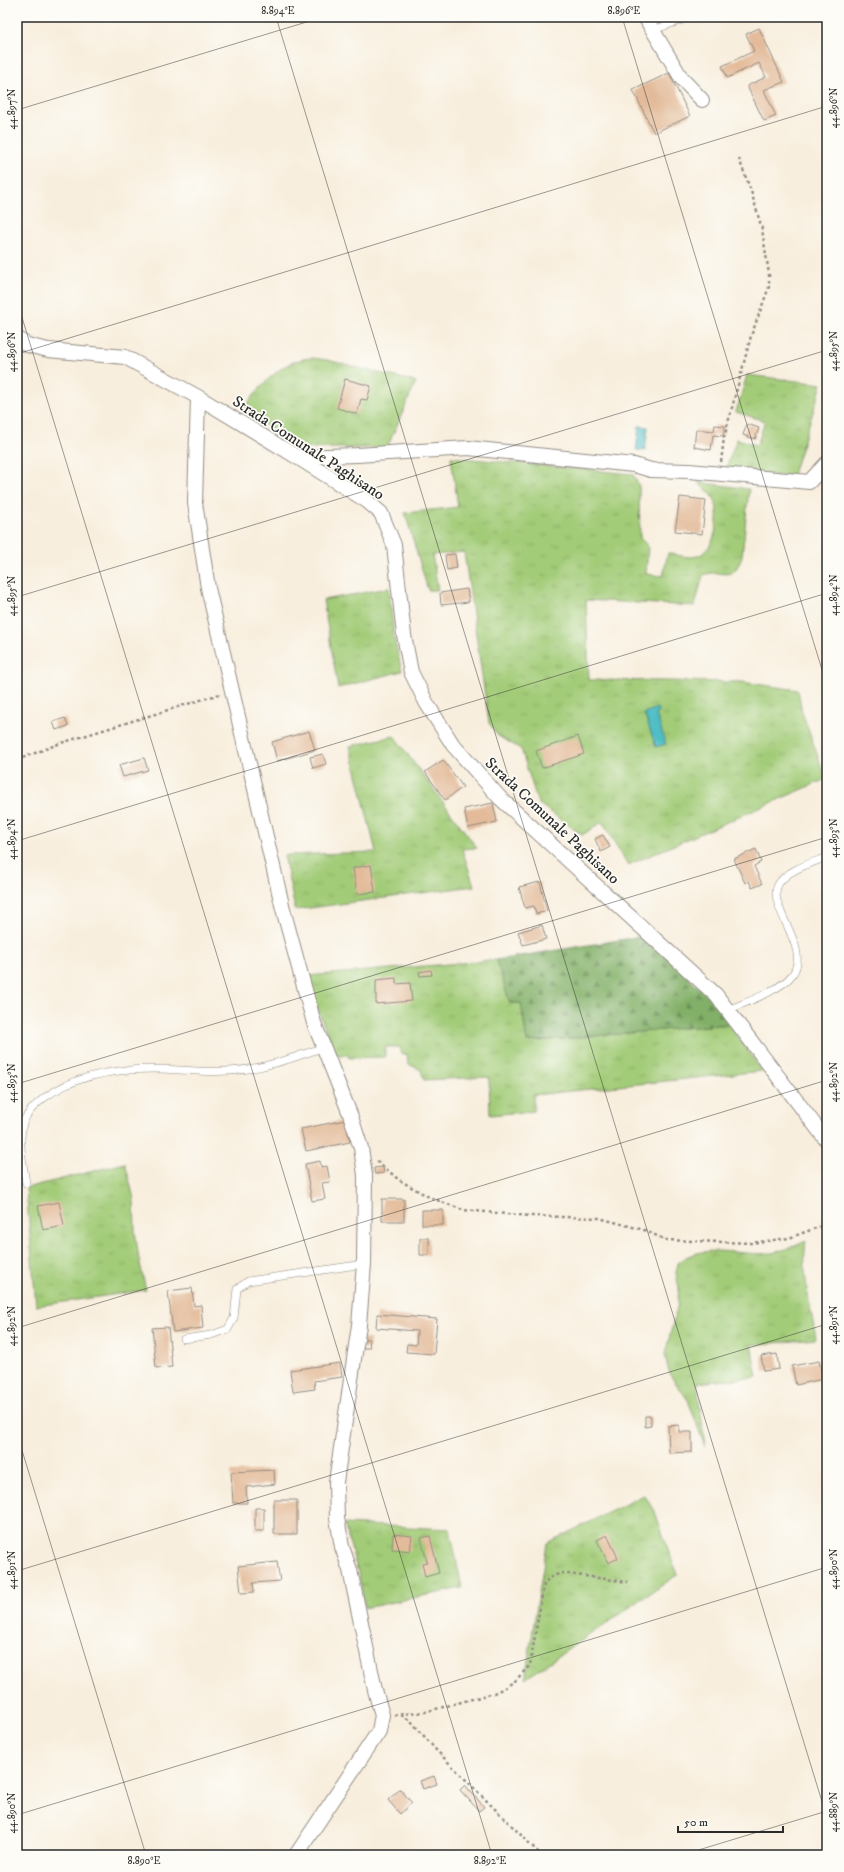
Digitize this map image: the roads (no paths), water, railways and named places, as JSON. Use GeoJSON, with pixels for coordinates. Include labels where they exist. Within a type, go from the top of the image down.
{"type":"FeatureCollection","features":[{"type":"Feature","properties":{"kind":"street"},"geometry":{"type":"LineString","coordinates":[[645,17],[682,79],[702,100]]}},
{"type":"Feature","properties":{"kind":"street","name":"Strada Comunale Paghisano"},"geometry":{"type":"LineString","coordinates":[[17,338],[28,345],[48,350],[125,357],[198,397],[297,457],[367,501],[381,513],[394,545],[404,635],[411,672],[427,704],[454,745],[500,798],[716,995],[827,1141]]}},
{"type":"Feature","properties":{"kind":"street"},"geometry":{"type":"LineString","coordinates":[[198,397],[195,503],[208,588],[283,909],[314,1023],[350,1114],[361,1148],[365,1176],[364,1264],[359,1325],[336,1482],[337,1518],[342,1547],[350,1570],[375,1690],[382,1715],[379,1731],[296,1855]]}},
{"type":"Feature","properties":{"kind":"street"},"geometry":{"type":"LineString","coordinates":[[297,457],[468,448],[634,465],[651,470],[809,482],[827,463]]}},
{"type":"Feature","properties":{"kind":"lane"},"geometry":{"type":"LineString","coordinates":[[653,30],[691,17]]}},
{"type":"Feature","properties":{"kind":"lane"},"geometry":{"type":"LineString","coordinates":[[728,1010],[776,988],[792,974],[796,964],[796,951],[776,898],[777,888],[779,883],[789,874],[827,857]]}},
{"type":"Feature","properties":{"kind":"lane"},"geometry":{"type":"LineString","coordinates":[[26,1183],[20,1144],[24,1122],[28,1113],[38,1103],[65,1085],[92,1076],[122,1071],[154,1069],[218,1072],[260,1068],[324,1047]]}},
{"type":"Feature","properties":{"kind":"lane"},"geometry":{"type":"LineString","coordinates":[[184,1339],[211,1335],[228,1329],[234,1318],[237,1289],[248,1281],[364,1264]]}},
{"type":"Feature","properties":{"kind":"water"},"geometry":{"type":"Polygon","coordinates":[[[639,426],[648,427],[645,451],[636,450],[639,426]]]}},
{"type":"Feature","properties":{"kind":"water"},"geometry":{"type":"Polygon","coordinates":[[[657,708],[659,713],[656,714],[666,744],[656,747],[644,713],[657,708]]]}}]}
